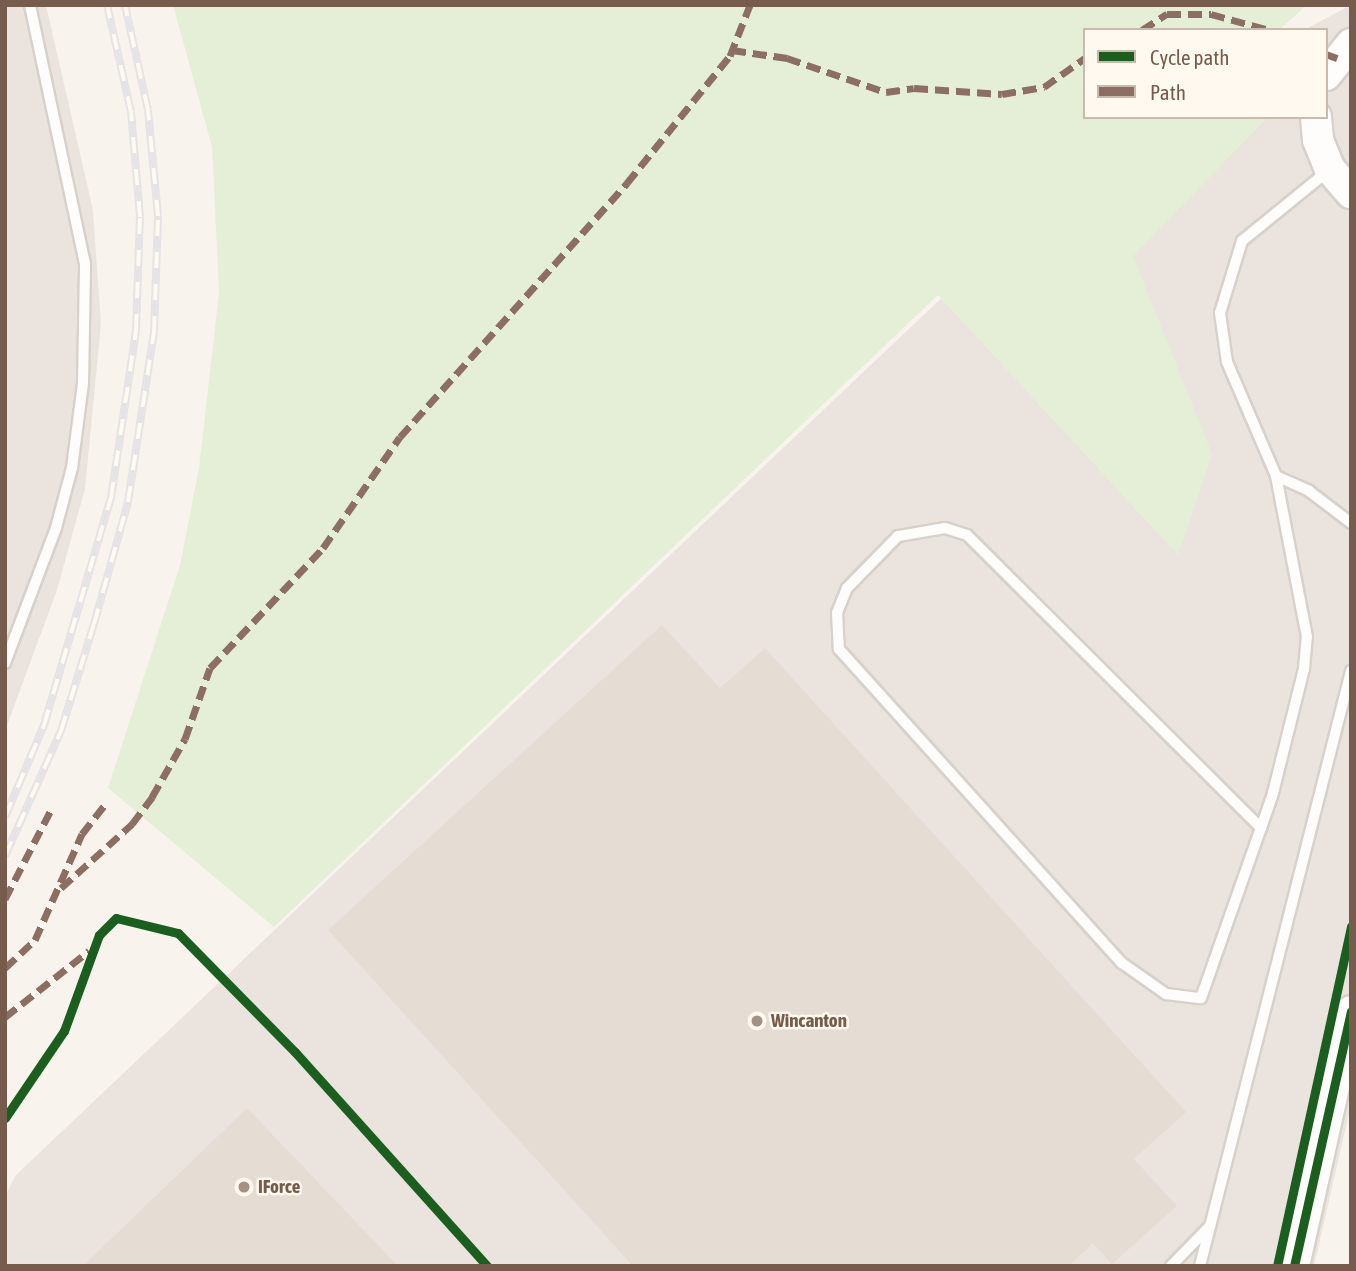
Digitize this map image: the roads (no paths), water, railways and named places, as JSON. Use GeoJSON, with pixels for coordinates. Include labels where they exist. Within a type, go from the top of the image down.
{"type":"FeatureCollection","features":[{"type":"Feature","properties":{"kind":"street"},"geometry":{"type":"LineString","coordinates":[[1328,73],[1351,44]]}},
{"type":"Feature","properties":{"kind":"street"},"geometry":{"type":"LineString","coordinates":[[1316,119],[1318,140],[1330,169],[1351,193]]}},
{"type":"Feature","properties":{"kind":"street"},"geometry":{"type":"LineString","coordinates":[[1294,1266],[1351,1010]]}},
{"type":"Feature","properties":{"kind":"lane"},"geometry":{"type":"LineString","coordinates":[[5,663],[56,528],[72,468],[83,383],[85,264],[30,5]]}},
{"type":"Feature","properties":{"kind":"lane"},"geometry":{"type":"LineString","coordinates":[[1261,828],[967,535],[945,528],[898,536],[847,588],[837,613],[839,649],[1122,962],[1166,994],[1201,998],[1261,828],[1304,669],[1307,637],[1276,476],[1227,362],[1220,313],[1242,241],[1330,169]]}},
{"type":"Feature","properties":{"kind":"lane"},"geometry":{"type":"LineString","coordinates":[[1276,476],[1309,491],[1351,523]]}},
{"type":"Feature","properties":{"kind":"lane"},"geometry":{"type":"LineString","coordinates":[[1200,1266],[1351,671]]}},
{"type":"Feature","properties":{"kind":"lane"},"geometry":{"type":"LineString","coordinates":[[1171,1266],[1212,1224]]}},
{"type":"Feature","properties":{"kind":"railway"},"geometry":{"type":"LineString","coordinates":[[5,817],[44,725],[111,498],[136,330],[140,217],[131,112],[107,5]]}},
{"type":"Feature","properties":{"kind":"railway"},"geometry":{"type":"LineString","coordinates":[[5,856],[61,731],[94,624],[128,502],[154,332],[158,216],[148,110],[125,5]]}},
{"type":"Feature","properties":{"kind":"place","name":"Wincanton"},"geometry":{"type":"Point","coordinates":[757,1021]}},
{"type":"Feature","properties":{"kind":"place","name":"IForce"},"geometry":{"type":"Point","coordinates":[244,1187]}}]}
